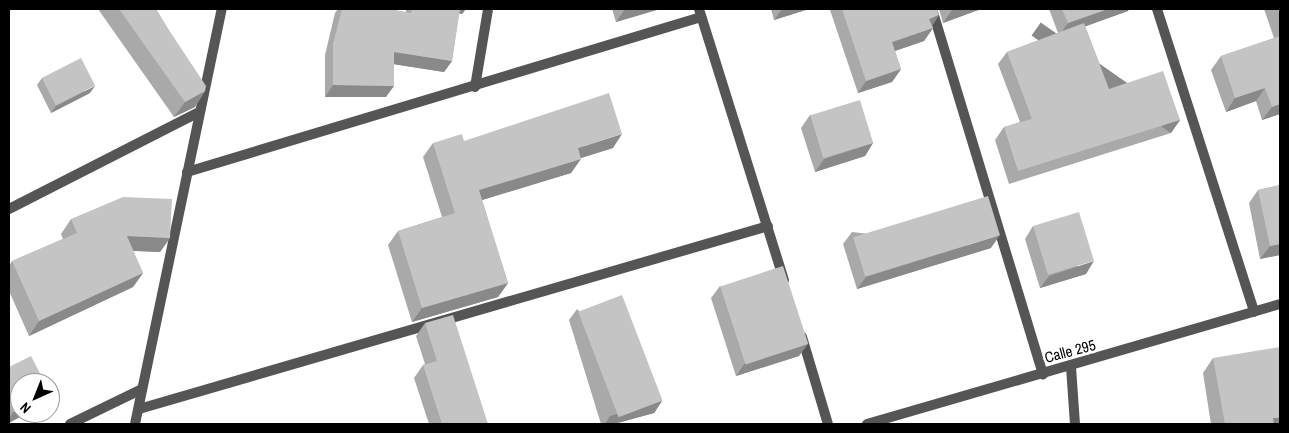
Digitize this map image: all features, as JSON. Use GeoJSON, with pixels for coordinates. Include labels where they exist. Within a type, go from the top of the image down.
{"type":"FeatureCollection","features":[{"type":"Feature","properties":{"kind":"street"},"geometry":{"type":"LineString","coordinates":[[136,424],[199,112],[222,9]]}},
{"type":"Feature","properties":{"kind":"street"},"geometry":{"type":"LineString","coordinates":[[474,87],[488,9]]}},
{"type":"Feature","properties":{"kind":"street"},"geometry":{"type":"LineString","coordinates":[[932,9],[1043,374]]}},
{"type":"Feature","properties":{"kind":"street"},"geometry":{"type":"LineString","coordinates":[[1157,9],[1254,312]]}},
{"type":"Feature","properties":{"kind":"street"},"geometry":{"type":"LineString","coordinates":[[188,172],[474,87],[700,13],[788,292]]}},
{"type":"Feature","properties":{"kind":"street"},"geometry":{"type":"LineString","coordinates":[[9,209],[199,112]]}},
{"type":"Feature","properties":{"kind":"street"},"geometry":{"type":"LineString","coordinates":[[139,409],[768,226]]}},
{"type":"Feature","properties":{"kind":"street","name":"Calle 295"},"geometry":{"type":"LineString","coordinates":[[867,424],[1071,367],[1280,304]]}},
{"type":"Feature","properties":{"kind":"street"},"geometry":{"type":"LineString","coordinates":[[797,320],[828,424]]}},
{"type":"Feature","properties":{"kind":"street"},"geometry":{"type":"LineString","coordinates":[[1071,367],[1075,424]]}},
{"type":"Feature","properties":{"kind":"street"},"geometry":{"type":"LineString","coordinates":[[70,424],[142,389]]}},
{"type":"Feature","properties":{"kind":"building"},"geometry":{"type":"Polygon","coordinates":[[[119,9],[155,9],[206,86],[205,91],[185,102],[119,9]]]}},
{"type":"Feature","properties":{"kind":"building"},"geometry":{"type":"Polygon","coordinates":[[[342,9],[387,9],[411,13],[412,9],[460,9],[452,61],[394,52],[394,86],[333,85],[333,44],[342,9]]]}},
{"type":"Feature","properties":{"kind":"building"},"geometry":{"type":"Polygon","coordinates":[[[842,9],[937,9],[939,15],[929,19],[933,28],[892,42],[901,69],[866,81],[842,9]]]}},
{"type":"Feature","properties":{"kind":"building"},"geometry":{"type":"Polygon","coordinates":[[[1062,9],[1108,9],[1068,23],[1062,9]]]}},
{"type":"Feature","properties":{"kind":"building"},"geometry":{"type":"Polygon","coordinates":[[[1084,23],[1109,89],[1163,71],[1180,120],[1018,171],[1004,127],[1032,119],[1007,52],[1084,23]]]}},
{"type":"Feature","properties":{"kind":"building"},"geometry":{"type":"Polygon","coordinates":[[[1280,36],[1280,104],[1272,107],[1265,88],[1235,98],[1221,56],[1280,36]]]}},
{"type":"Feature","properties":{"kind":"building"},"geometry":{"type":"Polygon","coordinates":[[[81,58],[95,86],[56,106],[42,78],[81,58]]]}},
{"type":"Feature","properties":{"kind":"building"},"geometry":{"type":"Polygon","coordinates":[[[609,93],[622,134],[578,148],[581,159],[479,190],[508,283],[422,308],[398,231],[455,213],[433,143],[462,134],[464,141],[609,93]]]}},
{"type":"Feature","properties":{"kind":"building"},"geometry":{"type":"Polygon","coordinates":[[[860,100],[873,143],[823,158],[810,115],[860,100]]]}},
{"type":"Feature","properties":{"kind":"building"},"geometry":{"type":"Polygon","coordinates":[[[1280,185],[1280,244],[1270,246],[1258,190],[1280,185]]]}},
{"type":"Feature","properties":{"kind":"building"},"geometry":{"type":"Polygon","coordinates":[[[988,196],[1000,235],[865,276],[853,237],[988,196]]]}},
{"type":"Feature","properties":{"kind":"building"},"geometry":{"type":"Polygon","coordinates":[[[123,197],[172,199],[170,238],[127,236],[143,273],[39,321],[12,261],[77,233],[71,219],[123,197]]]}},
{"type":"Feature","properties":{"kind":"building"},"geometry":{"type":"Polygon","coordinates":[[[1079,212],[1094,261],[1048,275],[1033,226],[1079,212]]]}},
{"type":"Feature","properties":{"kind":"building"},"geometry":{"type":"Polygon","coordinates":[[[783,266],[808,344],[746,364],[720,286],[783,266]]]}},
{"type":"Feature","properties":{"kind":"building"},"geometry":{"type":"Polygon","coordinates":[[[622,295],[662,400],[619,417],[578,312],[622,295]]]}},
{"type":"Feature","properties":{"kind":"building"},"geometry":{"type":"Polygon","coordinates":[[[453,315],[488,424],[442,424],[423,365],[437,361],[425,323],[453,315]]]}},
{"type":"Feature","properties":{"kind":"building"},"geometry":{"type":"Polygon","coordinates":[[[1280,347],[1280,417],[1273,418],[1274,424],[1225,424],[1213,358],[1280,347]]]}},
{"type":"Feature","properties":{"kind":"building"},"geometry":{"type":"Polygon","coordinates":[[[31,356],[40,373],[10,373],[10,405],[9,403],[9,367],[31,356]]]}}]}
